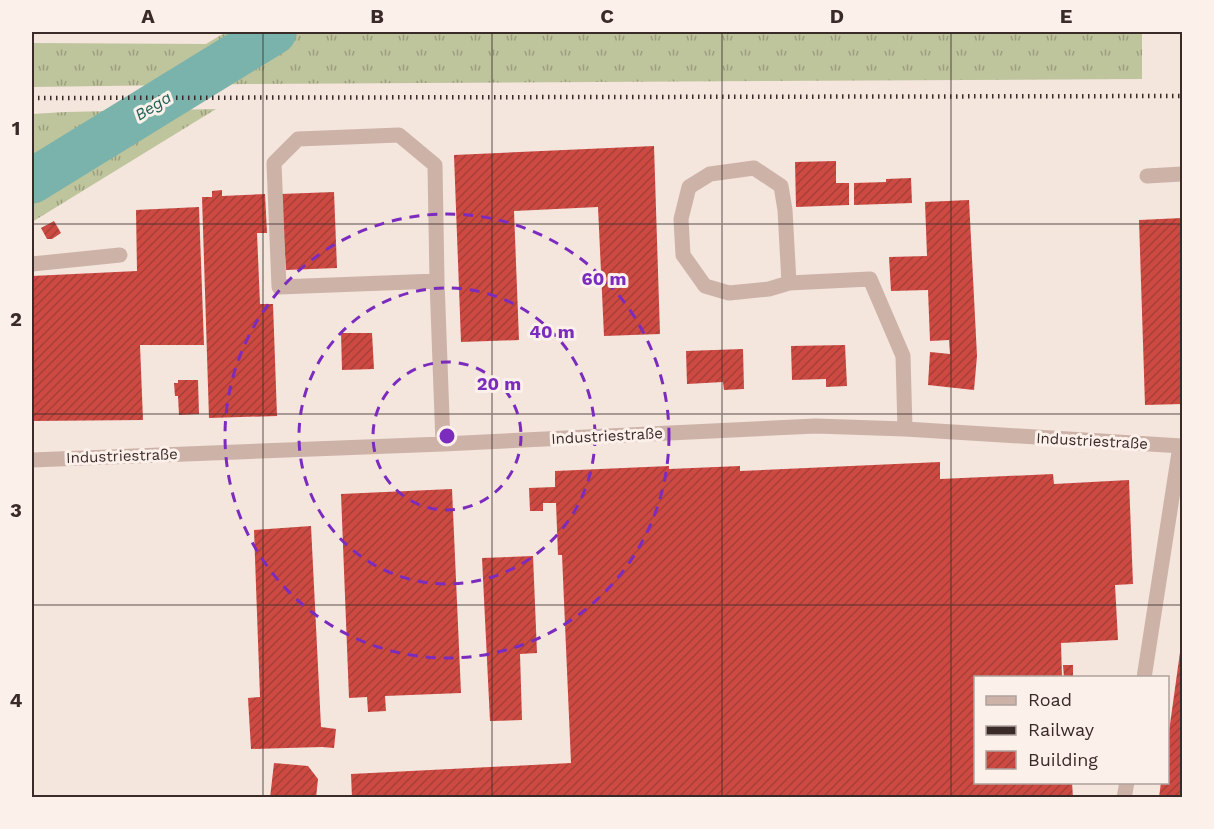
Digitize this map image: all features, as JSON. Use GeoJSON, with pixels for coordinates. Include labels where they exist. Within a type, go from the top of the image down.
{"type":"FeatureCollection","features":[{"type":"Feature","properties":{"kind":"street"},"geometry":{"type":"LineString","coordinates":[[437,281],[279,287],[274,163],[298,139],[399,135],[435,165],[443,444]]}},
{"type":"Feature","properties":{"kind":"street"},"geometry":{"type":"LineString","coordinates":[[789,283],[785,210],[781,186],[754,168],[710,174],[689,187],[681,219],[683,255],[705,286],[729,293],[769,290],[789,283],[870,279],[903,356],[905,429]]}},
{"type":"Feature","properties":{"kind":"street"},"geometry":{"type":"LineString","coordinates":[[1147,176],[1182,174]]}},
{"type":"Feature","properties":{"kind":"street"},"geometry":{"type":"LineString","coordinates":[[32,264],[120,255]]}},
{"type":"Feature","properties":{"kind":"street","name":"Industriestraße"},"geometry":{"type":"LineString","coordinates":[[32,460],[443,444],[816,426],[905,429],[1181,446]]}},
{"type":"Feature","properties":{"kind":"street"},"geometry":{"type":"LineString","coordinates":[[1144,676],[1181,446]]}},
{"type":"Feature","properties":{"kind":"green space"},"geometry":{"type":"Polygon","coordinates":[[[226,32],[1142,32],[1142,79],[32,87],[32,43],[206,44],[226,32]]]}},
{"type":"Feature","properties":{"kind":"green space"},"geometry":{"type":"Polygon","coordinates":[[[216,109],[32,222],[32,114],[216,109]]]}},
{"type":"Feature","properties":{"kind":"building"},"geometry":{"type":"Polygon","coordinates":[[[654,146],[660,334],[604,336],[598,207],[514,211],[519,340],[461,342],[454,155],[654,146]]]}},
{"type":"Feature","properties":{"kind":"building"},"geometry":{"type":"Polygon","coordinates":[[[836,161],[836,183],[849,183],[849,205],[796,207],[795,162],[836,161]]]}},
{"type":"Feature","properties":{"kind":"building"},"geometry":{"type":"Polygon","coordinates":[[[911,178],[912,203],[854,205],[854,183],[886,182],[886,179],[911,178]]]}},
{"type":"Feature","properties":{"kind":"building"},"geometry":{"type":"Polygon","coordinates":[[[222,190],[222,196],[265,194],[267,233],[257,233],[260,304],[273,304],[277,416],[209,418],[202,197],[212,197],[212,191],[222,190]]]}},
{"type":"Feature","properties":{"kind":"building"},"geometry":{"type":"Polygon","coordinates":[[[334,192],[337,268],[286,270],[281,194],[334,192]]]}},
{"type":"Feature","properties":{"kind":"building"},"geometry":{"type":"Polygon","coordinates":[[[969,200],[977,356],[974,390],[928,385],[930,352],[950,354],[949,340],[930,341],[928,290],[891,291],[889,257],[927,256],[925,202],[969,200]]]}},
{"type":"Feature","properties":{"kind":"building"},"geometry":{"type":"Polygon","coordinates":[[[199,207],[204,345],[140,345],[143,420],[32,421],[32,276],[137,271],[136,210],[199,207]]]}},
{"type":"Feature","properties":{"kind":"building"},"geometry":{"type":"Polygon","coordinates":[[[1182,218],[1182,404],[1145,405],[1139,220],[1182,218]]]}},
{"type":"Feature","properties":{"kind":"building"},"geometry":{"type":"Polygon","coordinates":[[[54,221],[61,233],[52,239],[47,239],[41,228],[54,221]]]}},
{"type":"Feature","properties":{"kind":"building"},"geometry":{"type":"Polygon","coordinates":[[[341,333],[372,333],[374,369],[342,370],[341,333]]]}},
{"type":"Feature","properties":{"kind":"building"},"geometry":{"type":"Polygon","coordinates":[[[845,345],[847,386],[826,387],[826,379],[792,380],[791,346],[845,345]]]}},
{"type":"Feature","properties":{"kind":"building"},"geometry":{"type":"Polygon","coordinates":[[[743,349],[744,389],[724,390],[723,382],[687,384],[686,351],[743,349]]]}},
{"type":"Feature","properties":{"kind":"building"},"geometry":{"type":"Polygon","coordinates":[[[178,380],[198,380],[199,414],[179,415],[178,396],[175,396],[174,383],[178,383],[178,380]]]}},
{"type":"Feature","properties":{"kind":"building"},"geometry":{"type":"Polygon","coordinates":[[[940,462],[940,479],[1053,474],[1054,484],[1129,480],[1133,584],[1115,585],[1118,640],[1061,643],[1062,676],[974,676],[974,784],[1072,784],[1073,798],[352,798],[351,774],[571,763],[562,555],[558,555],[556,503],[543,503],[543,511],[530,511],[529,488],[555,487],[555,471],[669,466],[669,469],[740,466],[740,471],[940,462]]]}},
{"type":"Feature","properties":{"kind":"building"},"geometry":{"type":"Polygon","coordinates":[[[452,489],[461,693],[385,696],[386,711],[368,712],[367,697],[349,698],[341,494],[452,489]]]}},
{"type":"Feature","properties":{"kind":"building"},"geometry":{"type":"Polygon","coordinates":[[[311,526],[321,727],[336,729],[334,748],[251,749],[248,698],[260,697],[254,530],[311,526]]]}},
{"type":"Feature","properties":{"kind":"building"},"geometry":{"type":"Polygon","coordinates":[[[533,556],[537,653],[520,654],[522,720],[490,721],[482,558],[533,556]]]}},
{"type":"Feature","properties":{"kind":"building"},"geometry":{"type":"Polygon","coordinates":[[[1181,645],[1182,798],[1159,798],[1161,784],[1169,784],[1169,732],[1181,645]]]}},
{"type":"Feature","properties":{"kind":"building"},"geometry":{"type":"Polygon","coordinates":[[[1063,665],[1073,665],[1073,676],[1064,676],[1063,665]]]}},
{"type":"Feature","properties":{"kind":"building"},"geometry":{"type":"Polygon","coordinates":[[[274,763],[308,766],[318,779],[316,798],[270,798],[274,763]]]}},
{"type":"Feature","properties":{"kind":"waterway","name":"Bega"},"geometry":{"type":"LineString","coordinates":[[32,181],[274,32]]}},
{"type":"Feature","properties":{"kind":"railway"},"geometry":{"type":"LineString","coordinates":[[32,98],[1182,96]]}}]}
